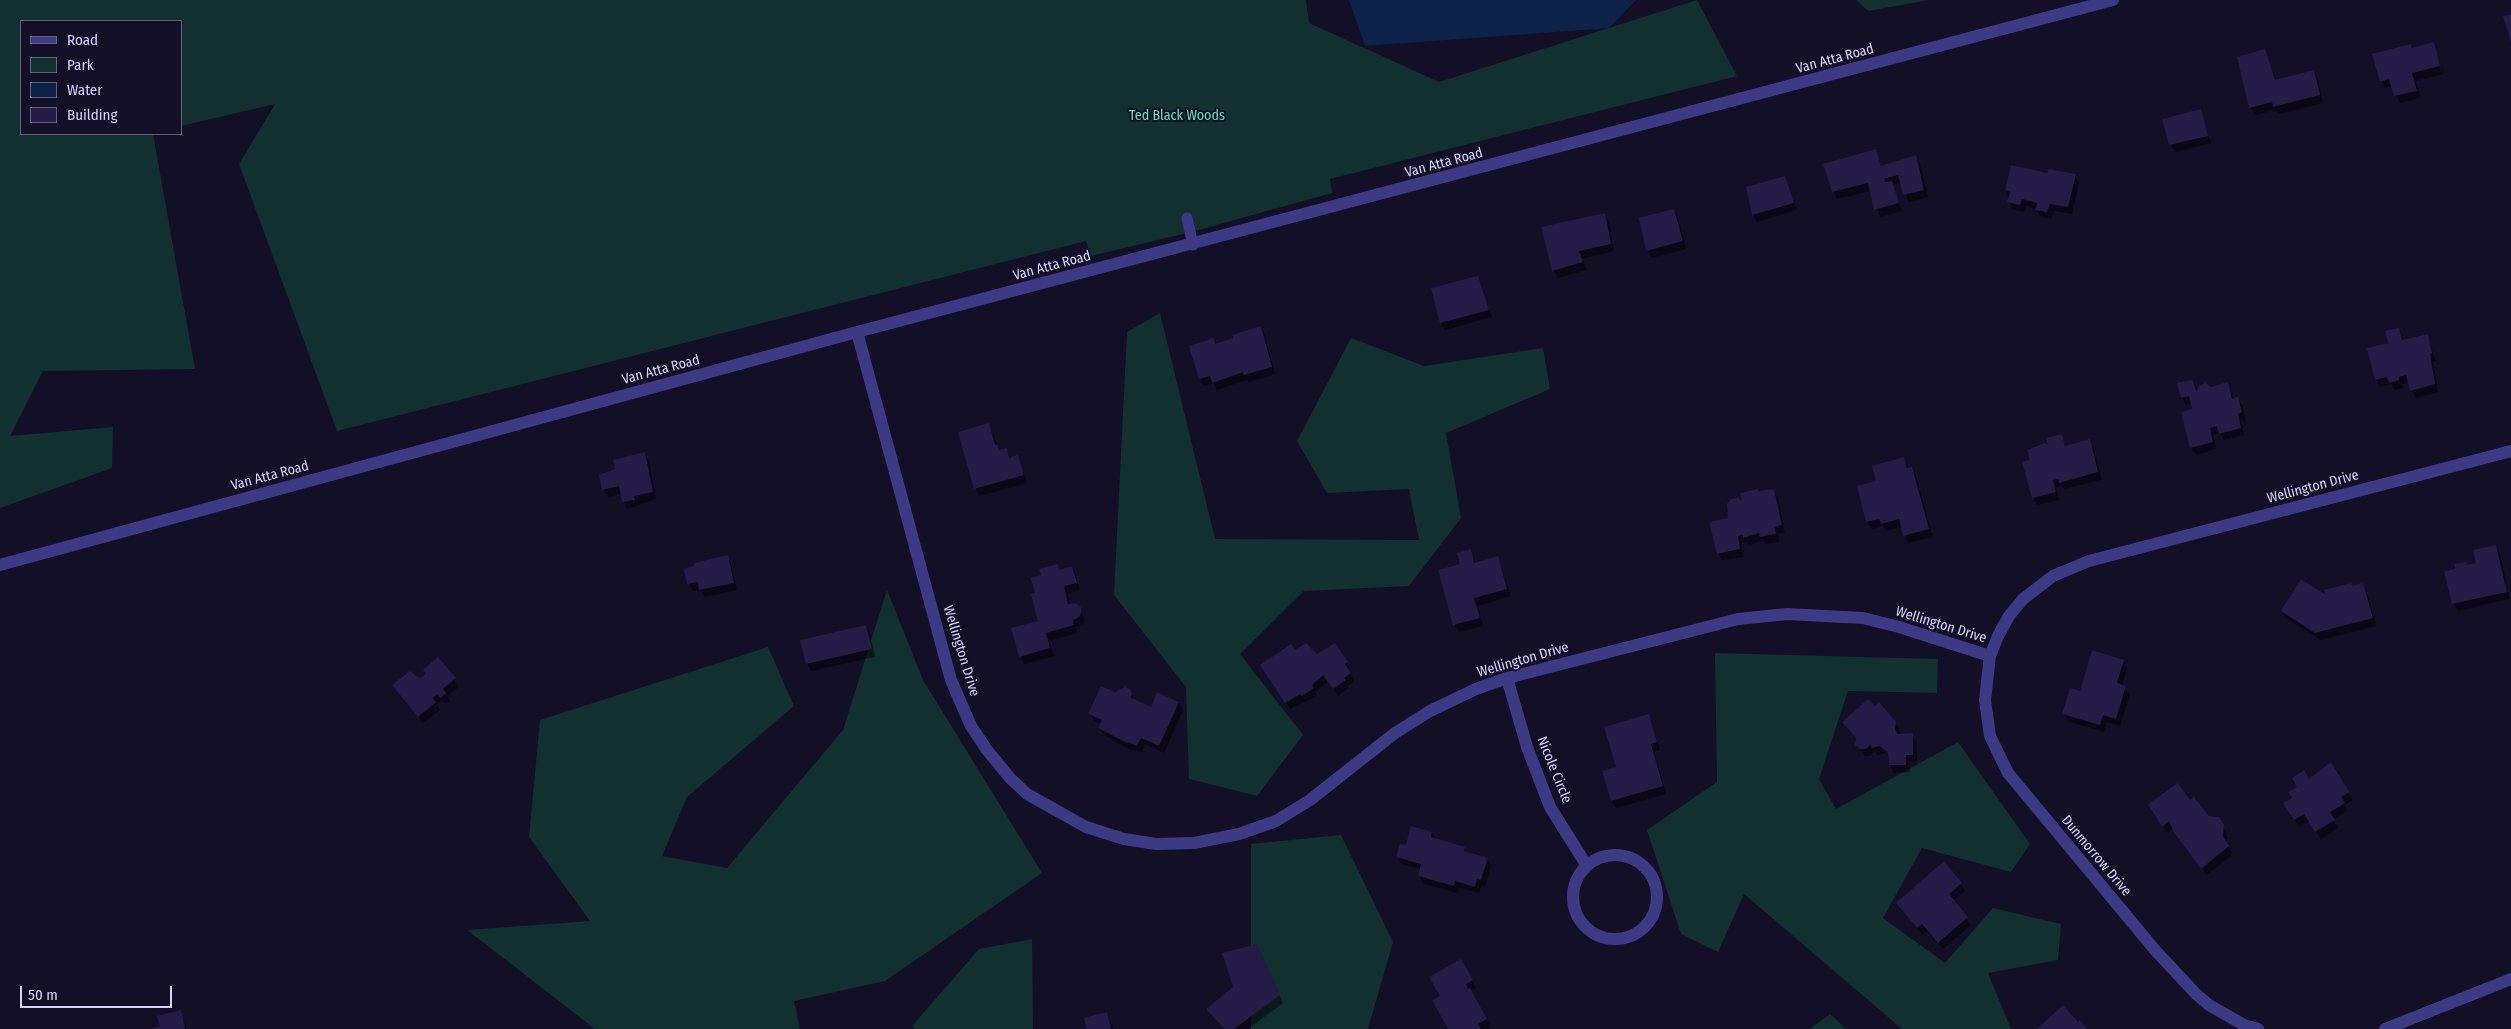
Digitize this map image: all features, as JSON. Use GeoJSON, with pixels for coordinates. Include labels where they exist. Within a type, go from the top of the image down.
{"type":"FeatureCollection","features":[{"type":"Feature","properties":{"kind":"street","name":"Van Atta Road"},"geometry":{"type":"LineString","coordinates":[[0,564],[857,332],[1193,245],[2113,0]]}},
{"type":"Feature","properties":{"kind":"street","name":"Wellington Drive"},"geometry":{"type":"LineString","coordinates":[[857,332],[951,680],[960,703],[987,750],[1010,778],[1027,794],[1051,809],[1086,828],[1124,839],[1156,844],[1194,843],[1238,834],[1276,821],[1295,810],[1361,758],[1430,711],[1476,689],[1507,678],[1710,625],[1738,619],[1787,614],[1863,618],[1899,627],[1990,656],[1998,636],[2023,599],[2053,576],[2089,561],[2511,451]]}},
{"type":"Feature","properties":{"kind":"street","name":"Dunmorrow Drive"},"geometry":{"type":"LineString","coordinates":[[1990,656],[1986,678],[1986,718],[1995,749],[2008,773],[2155,950],[2196,994],[2244,1025],[2258,1029]]}},
{"type":"Feature","properties":{"kind":"street","name":"Nicole Circle"},"geometry":{"type":"LineString","coordinates":[[1507,678],[1527,747],[1550,807],[1587,866]]}},
{"type":"Feature","properties":{"kind":"street"},"geometry":{"type":"LineString","coordinates":[[1612,855],[1624,856],[1643,866],[1655,884],[1656,894],[1652,916],[1646,925],[1628,936],[1617,938],[1596,934],[1587,928],[1575,910],[1573,899],[1577,878],[1587,866],[1602,857],[1612,855]]}},
{"type":"Feature","properties":{"kind":"street"},"geometry":{"type":"LineString","coordinates":[[2385,1029],[2511,980]]}},
{"type":"Feature","properties":{"kind":"lane"},"geometry":{"type":"LineString","coordinates":[[1187,218],[1193,245]]}},
{"type":"Feature","properties":{"kind":"green space","name":"Ted Black Woods"},"geometry":{"type":"Polygon","coordinates":[[[0,0],[1306,0],[1309,23],[1439,82],[1697,0],[1737,76],[1330,179],[1332,193],[1191,232],[1091,256],[1086,241],[337,431],[239,164],[275,104],[182,126],[182,20],[20,20],[20,135],[153,135],[195,369],[43,371],[10,436],[113,427],[112,468],[0,508],[0,0]]]}},
{"type":"Feature","properties":{"kind":"green space"},"geometry":{"type":"Polygon","coordinates":[[[1856,0],[1929,0],[1868,11],[1856,0]]]}},
{"type":"Feature","properties":{"kind":"green space"},"geometry":{"type":"Polygon","coordinates":[[[1160,313],[1215,539],[1419,540],[1409,489],[1327,493],[1297,441],[1351,338],[1424,366],[1543,348],[1550,389],[1446,433],[1461,518],[1409,586],[1304,591],[1240,654],[1303,735],[1257,796],[1189,779],[1186,687],[1114,595],[1127,332],[1160,313]]]}},
{"type":"Feature","properties":{"kind":"green space"},"geometry":{"type":"Polygon","coordinates":[[[887,590],[923,680],[1042,873],[885,981],[794,1001],[800,1029],[595,1029],[467,930],[590,921],[529,837],[540,720],[768,647],[794,706],[687,797],[662,856],[727,868],[843,730],[887,590]]]}},
{"type":"Feature","properties":{"kind":"green space"},"geometry":{"type":"Polygon","coordinates":[[[1715,653],[1938,659],[1937,693],[1848,691],[1819,779],[1836,809],[1958,742],[2030,844],[2011,872],[1922,848],[1883,918],[1945,963],[1993,908],[2061,924],[2058,960],[1988,973],[2011,1029],[1902,1029],[1744,894],[1718,952],[1681,934],[1647,830],[1717,782],[1715,653]]]}},
{"type":"Feature","properties":{"kind":"green space"},"geometry":{"type":"Polygon","coordinates":[[[1341,835],[1393,942],[1368,1029],[1251,1029],[1251,844],[1341,835]]]}},
{"type":"Feature","properties":{"kind":"green space"},"geometry":{"type":"Polygon","coordinates":[[[1032,939],[1033,1029],[916,1029],[912,1026],[979,949],[1032,939]]]}},
{"type":"Feature","properties":{"kind":"green space"},"geometry":{"type":"Polygon","coordinates":[[[1830,1014],[1846,1029],[1810,1029],[1830,1014]]]}},
{"type":"Feature","properties":{"kind":"water"},"geometry":{"type":"Polygon","coordinates":[[[1349,0],[1636,0],[1609,28],[1365,46],[1349,0]]]}},
{"type":"Feature","properties":{"kind":"building"},"geometry":{"type":"Polygon","coordinates":[[[2511,14],[2511,42],[2503,16],[2511,14]]]}},
{"type":"Feature","properties":{"kind":"building"},"geometry":{"type":"Polygon","coordinates":[[[2434,42],[2440,66],[2412,73],[2417,91],[2394,96],[2389,79],[2380,82],[2372,54],[2411,44],[2412,48],[2434,42]]]}},
{"type":"Feature","properties":{"kind":"building"},"geometry":{"type":"Polygon","coordinates":[[[2265,49],[2275,80],[2314,70],[2320,95],[2273,107],[2272,102],[2249,108],[2237,57],[2265,49]]]}},
{"type":"Feature","properties":{"kind":"building"},"geometry":{"type":"Polygon","coordinates":[[[2201,109],[2208,136],[2169,145],[2162,119],[2201,109]]]}},
{"type":"Feature","properties":{"kind":"building"},"geometry":{"type":"Polygon","coordinates":[[[1876,149],[1881,166],[1916,155],[1924,190],[1903,195],[1898,175],[1884,179],[1885,182],[1892,181],[1899,203],[1874,210],[1868,183],[1832,192],[1823,164],[1876,149]]]}},
{"type":"Feature","properties":{"kind":"building"},"geometry":{"type":"Polygon","coordinates":[[[2011,165],[2047,173],[2049,169],[2076,174],[2068,207],[2050,204],[2047,212],[2035,210],[2037,203],[2022,199],[2020,205],[2007,202],[2010,192],[2005,190],[2011,165]]]}},
{"type":"Feature","properties":{"kind":"building"},"geometry":{"type":"Polygon","coordinates":[[[1785,176],[1794,203],[1752,215],[1746,187],[1785,176]]]}},
{"type":"Feature","properties":{"kind":"building"},"geometry":{"type":"Polygon","coordinates":[[[1674,209],[1683,241],[1646,251],[1639,218],[1674,209]]]}},
{"type":"Feature","properties":{"kind":"building"},"geometry":{"type":"Polygon","coordinates":[[[1605,213],[1611,244],[1579,251],[1583,262],[1552,271],[1541,227],[1605,213]]]}},
{"type":"Feature","properties":{"kind":"building"},"geometry":{"type":"Polygon","coordinates":[[[1478,276],[1489,310],[1440,323],[1431,288],[1478,276]]]}},
{"type":"Feature","properties":{"kind":"building"},"geometry":{"type":"Polygon","coordinates":[[[1261,326],[1272,367],[1244,375],[1243,372],[1212,383],[1210,376],[1199,379],[1189,346],[1214,338],[1215,344],[1233,338],[1232,335],[1261,326]]]}},
{"type":"Feature","properties":{"kind":"building"},"geometry":{"type":"Polygon","coordinates":[[[2399,328],[2402,340],[2428,334],[2435,384],[2410,391],[2406,375],[2399,377],[2399,380],[2389,383],[2387,377],[2375,380],[2367,348],[2388,343],[2385,331],[2399,328]]]}},
{"type":"Feature","properties":{"kind":"building"},"geometry":{"type":"Polygon","coordinates":[[[2193,380],[2196,391],[2200,385],[2206,383],[2211,387],[2228,382],[2232,399],[2238,397],[2242,412],[2238,414],[2241,428],[2219,434],[2217,426],[2210,428],[2213,442],[2190,448],[2181,412],[2192,409],[2189,396],[2181,398],[2177,383],[2193,380]]]}},
{"type":"Feature","properties":{"kind":"building"},"geometry":{"type":"Polygon","coordinates":[[[989,423],[995,445],[998,444],[999,450],[1007,448],[1009,458],[1018,455],[1024,475],[974,489],[958,432],[989,423]]]}},
{"type":"Feature","properties":{"kind":"building"},"geometry":{"type":"Polygon","coordinates":[[[2062,434],[2065,446],[2090,439],[2098,472],[2059,483],[2058,479],[2053,480],[2056,492],[2032,498],[2022,462],[2030,460],[2027,450],[2045,443],[2048,445],[2046,438],[2062,434]]]}},
{"type":"Feature","properties":{"kind":"building"},"geometry":{"type":"Polygon","coordinates":[[[645,452],[653,492],[634,496],[635,500],[622,502],[619,486],[602,490],[599,475],[615,469],[613,460],[645,452]]]}},
{"type":"Feature","properties":{"kind":"building"},"geometry":{"type":"Polygon","coordinates":[[[1904,457],[1907,468],[1912,467],[1929,529],[1903,536],[1899,519],[1881,524],[1879,519],[1866,522],[1857,486],[1876,481],[1872,466],[1904,457]]]}},
{"type":"Feature","properties":{"kind":"building"},"geometry":{"type":"Polygon","coordinates":[[[1758,489],[1758,491],[1774,489],[1782,525],[1774,527],[1776,534],[1760,537],[1759,533],[1743,538],[1743,535],[1738,536],[1740,549],[1717,554],[1709,522],[1728,518],[1727,504],[1731,499],[1738,498],[1742,501],[1740,493],[1758,489]]]}},
{"type":"Feature","properties":{"kind":"building"},"geometry":{"type":"Polygon","coordinates":[[[2496,545],[2507,592],[2452,604],[2444,571],[2455,569],[2454,564],[2466,562],[2467,565],[2476,563],[2473,550],[2496,545]]]}},
{"type":"Feature","properties":{"kind":"building"},"geometry":{"type":"Polygon","coordinates":[[[1471,549],[1474,563],[1498,556],[1507,589],[1474,598],[1480,618],[1453,625],[1438,570],[1460,564],[1457,553],[1471,549]]]}},
{"type":"Feature","properties":{"kind":"building"},"geometry":{"type":"Polygon","coordinates":[[[728,555],[734,583],[699,590],[698,582],[687,584],[684,569],[694,566],[694,563],[728,555]]]}},
{"type":"Feature","properties":{"kind":"building"},"geometry":{"type":"Polygon","coordinates":[[[1058,564],[1059,570],[1072,566],[1077,583],[1064,586],[1068,604],[1075,603],[1080,606],[1082,611],[1079,617],[1073,620],[1074,625],[1046,633],[1050,648],[1019,657],[1011,628],[1038,621],[1031,594],[1035,593],[1031,578],[1041,575],[1039,569],[1058,564]]]}},
{"type":"Feature","properties":{"kind":"building"},"geometry":{"type":"Polygon","coordinates":[[[2301,579],[2326,595],[2324,590],[2351,583],[2352,586],[2363,583],[2373,618],[2315,633],[2281,611],[2301,579]]]}},
{"type":"Feature","properties":{"kind":"building"},"geometry":{"type":"Polygon","coordinates":[[[866,625],[872,649],[806,664],[800,640],[866,625]]]}},
{"type":"Feature","properties":{"kind":"building"},"geometry":{"type":"Polygon","coordinates":[[[1306,643],[1317,654],[1335,643],[1348,662],[1345,664],[1351,673],[1344,678],[1346,680],[1333,689],[1323,675],[1312,685],[1314,688],[1302,696],[1300,694],[1285,703],[1260,665],[1291,644],[1295,650],[1306,643]]]}},
{"type":"Feature","properties":{"kind":"building"},"geometry":{"type":"Polygon","coordinates":[[[2092,650],[2124,660],[2117,683],[2126,686],[2116,719],[2103,715],[2100,725],[2062,714],[2070,688],[2080,691],[2092,650]]]}},
{"type":"Feature","properties":{"kind":"building"},"geometry":{"type":"Polygon","coordinates":[[[438,657],[456,678],[443,689],[446,693],[440,698],[437,694],[433,698],[436,702],[418,717],[392,685],[410,671],[420,678],[426,674],[423,670],[438,657]]]}},
{"type":"Feature","properties":{"kind":"building"},"geometry":{"type":"Polygon","coordinates":[[[1101,686],[1115,692],[1125,687],[1130,689],[1132,695],[1130,697],[1151,707],[1157,692],[1179,702],[1159,746],[1141,738],[1137,746],[1098,728],[1102,720],[1088,714],[1101,686]]]}},
{"type":"Feature","properties":{"kind":"building"},"geometry":{"type":"Polygon","coordinates":[[[1868,699],[1875,706],[1879,702],[1896,722],[1895,730],[1898,734],[1913,733],[1913,755],[1906,755],[1906,765],[1889,765],[1888,753],[1880,746],[1872,748],[1870,745],[1866,749],[1860,749],[1855,745],[1856,738],[1842,722],[1868,699]]]}},
{"type":"Feature","properties":{"kind":"building"},"geometry":{"type":"Polygon","coordinates":[[[1649,714],[1657,742],[1651,744],[1663,786],[1611,801],[1602,771],[1616,767],[1604,727],[1649,714]]]}},
{"type":"Feature","properties":{"kind":"building"},"geometry":{"type":"Polygon","coordinates":[[[2331,762],[2349,792],[2341,797],[2345,803],[2330,812],[2335,820],[2315,832],[2304,814],[2294,820],[2283,803],[2292,798],[2288,792],[2297,787],[2292,778],[2304,770],[2309,779],[2331,762]]]}},
{"type":"Feature","properties":{"kind":"building"},"geometry":{"type":"Polygon","coordinates":[[[2178,783],[2190,800],[2194,797],[2209,816],[2219,817],[2224,825],[2223,836],[2229,846],[2201,869],[2173,831],[2169,821],[2162,827],[2148,804],[2178,783]]]}},
{"type":"Feature","properties":{"kind":"building"},"geometry":{"type":"Polygon","coordinates":[[[1411,826],[1432,832],[1431,837],[1465,847],[1464,851],[1488,858],[1481,880],[1477,879],[1475,887],[1455,881],[1454,886],[1418,876],[1421,864],[1396,857],[1400,844],[1406,845],[1411,826]]]}},
{"type":"Feature","properties":{"kind":"building"},"geometry":{"type":"Polygon","coordinates":[[[1944,861],[1962,883],[1949,894],[1968,917],[1938,943],[1922,924],[1917,928],[1896,903],[1944,861]]]}},
{"type":"Feature","properties":{"kind":"building"},"geometry":{"type":"Polygon","coordinates":[[[1257,944],[1280,995],[1234,1029],[1224,1029],[1206,1009],[1233,987],[1222,953],[1257,944]]]}},
{"type":"Feature","properties":{"kind":"building"},"geometry":{"type":"Polygon","coordinates":[[[1461,959],[1473,980],[1466,984],[1468,989],[1470,988],[1487,1019],[1478,1024],[1481,1029],[1448,1029],[1432,1000],[1440,996],[1429,977],[1461,959]]]}},
{"type":"Feature","properties":{"kind":"building"},"geometry":{"type":"Polygon","coordinates":[[[2063,1005],[2087,1029],[2037,1029],[2063,1005]]]}},
{"type":"Feature","properties":{"kind":"building"},"geometry":{"type":"Polygon","coordinates":[[[181,1010],[185,1029],[152,1029],[160,1026],[157,1016],[181,1010]]]}},
{"type":"Feature","properties":{"kind":"building"},"geometry":{"type":"Polygon","coordinates":[[[1107,1012],[1111,1029],[1087,1029],[1084,1018],[1107,1012]]]}}]}
